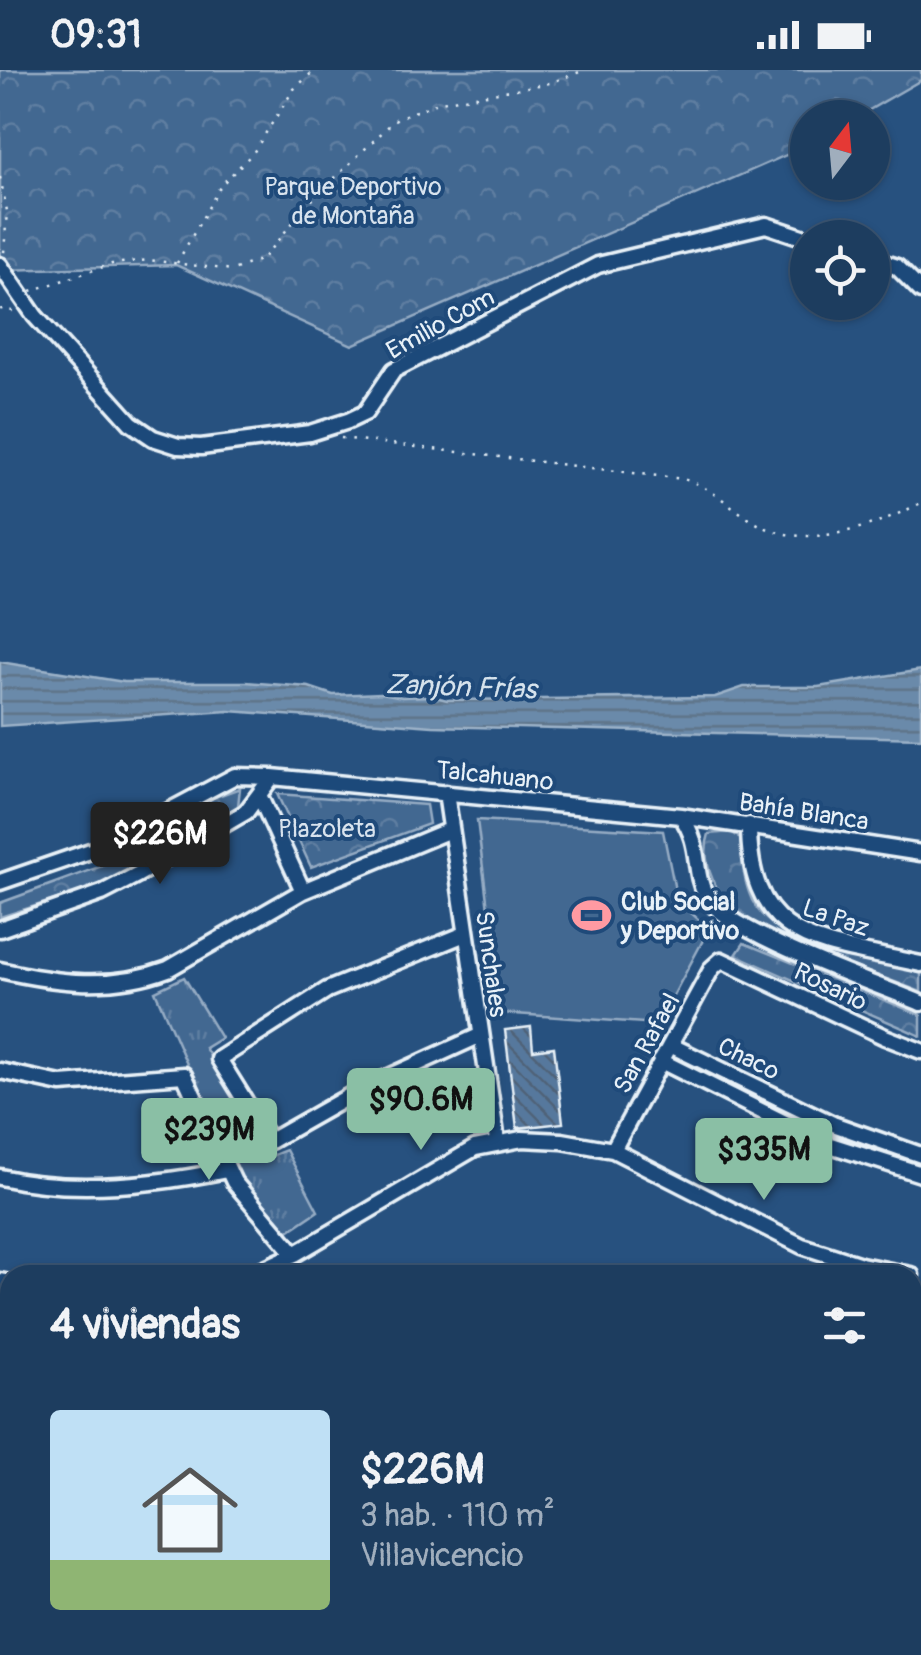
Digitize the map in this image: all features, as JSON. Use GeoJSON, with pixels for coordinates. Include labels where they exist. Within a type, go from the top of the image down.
{"type":"FeatureCollection","features":[{"type":"Feature","properties":{"kind":"street","name":"Emilio Com"},"geometry":{"type":"LineString","coordinates":[[2,267],[35,316],[131,423],[153,438],[178,446],[200,447],[310,434],[365,412],[394,370],[598,265],[766,225],[790,232]]}},
{"type":"Feature","properties":{"kind":"street"},"geometry":{"type":"LineString","coordinates":[[890,265],[921,291]]}},
{"type":"Feature","properties":{"kind":"street","name":"Talcahuano"},"geometry":{"type":"LineString","coordinates":[[0,882],[99,848],[235,776],[681,816]]}},
{"type":"Feature","properties":{"kind":"street"},"geometry":{"type":"LineString","coordinates":[[0,929],[102,894],[137,875],[246,812],[272,777]]}},
{"type":"Feature","properties":{"kind":"street","name":"Sunchales"},"geometry":{"type":"LineString","coordinates":[[446,793],[497,1142]]}},
{"type":"Feature","properties":{"kind":"street"},"geometry":{"type":"LineString","coordinates":[[258,795],[302,892]]}},
{"type":"Feature","properties":{"kind":"street"},"geometry":{"type":"LineString","coordinates":[[681,816],[693,832],[707,897],[728,917],[755,933],[921,1003]]}},
{"type":"Feature","properties":{"kind":"street","name":"Bahía Blanca"},"geometry":{"type":"LineString","coordinates":[[681,816],[921,853]]}},
{"type":"Feature","properties":{"kind":"street","name":"La Paz"},"geometry":{"type":"LineString","coordinates":[[750,825],[756,883],[762,899],[779,919],[820,941],[921,964]]}},
{"type":"Feature","properties":{"kind":"street"},"geometry":{"type":"LineString","coordinates":[[0,970],[76,983],[144,978],[168,969],[302,892],[450,830]]}},
{"type":"Feature","properties":{"kind":"street"},"geometry":{"type":"LineString","coordinates":[[464,934],[328,990],[219,1058],[270,1141],[360,1090],[480,1036]]}},
{"type":"Feature","properties":{"kind":"street","name":"San Rafael"},"geometry":{"type":"LineString","coordinates":[[613,1150],[712,968],[721,960]]}},
{"type":"Feature","properties":{"kind":"street","name":"Rosario"},"geometry":{"type":"LineString","coordinates":[[721,960],[885,1038],[921,1050]]}},
{"type":"Feature","properties":{"kind":"street","name":"Chaco"},"geometry":{"type":"LineString","coordinates":[[670,1045],[833,1124],[921,1155]]}},
{"type":"Feature","properties":{"kind":"street","name":"Chaco"},"geometry":{"type":"LineString","coordinates":[[661,1061],[828,1144],[921,1174]]}},
{"type":"Feature","properties":{"kind":"street"},"geometry":{"type":"LineString","coordinates":[[0,1071],[62,1084],[184,1074],[227,1170],[296,1254]]}},
{"type":"Feature","properties":{"kind":"street"},"geometry":{"type":"LineString","coordinates":[[272,1265],[475,1148],[497,1142],[562,1141],[613,1150],[802,1246],[864,1265]]}},
{"type":"Feature","properties":{"kind":"street"},"geometry":{"type":"LineString","coordinates":[[0,1177],[36,1184],[90,1186],[227,1170]]}},
{"type":"Feature","properties":{"kind":"path"},"geometry":{"type":"LineString","coordinates":[[176,265],[222,185],[252,153],[294,88],[315,70]]}},
{"type":"Feature","properties":{"kind":"path"},"geometry":{"type":"LineString","coordinates":[[20,295],[112,264],[148,260],[233,270],[262,259],[312,200],[397,118],[441,102],[550,83],[585,70]]}},
{"type":"Feature","properties":{"kind":"path"},"geometry":{"type":"LineString","coordinates":[[0,177],[7,211],[2,267]]}},
{"type":"Feature","properties":{"kind":"path"},"geometry":{"type":"LineString","coordinates":[[310,434],[683,478],[716,493],[766,528],[804,538],[874,522],[921,502]]}},
{"type":"Feature","properties":{"kind":"green space","name":"Parque Deportivo de Montaña"},"geometry":{"type":"Polygon","coordinates":[[[0,70],[921,70],[921,80],[886,100],[790,100],[790,153],[352,345],[176,265],[3,270],[0,70]]]}},
{"type":"Feature","properties":{"kind":"green space"},"geometry":{"type":"Polygon","coordinates":[[[240,788],[238,806],[112,882],[0,917],[0,903],[102,866],[212,798],[240,788]]]}},
{"type":"Feature","properties":{"kind":"green space","name":"Plazoleta"},"geometry":{"type":"Polygon","coordinates":[[[277,794],[426,805],[429,824],[311,867],[277,794]]]}},
{"type":"Feature","properties":{"kind":"green space","name":"Club Social y Deportivo"},"geometry":{"type":"Polygon","coordinates":[[[477,820],[663,831],[677,900],[709,929],[658,1024],[501,1013],[477,820]]]}},
{"type":"Feature","properties":{"kind":"green space"},"geometry":{"type":"Polygon","coordinates":[[[731,832],[740,838],[747,885],[764,917],[781,930],[827,950],[921,973],[921,992],[794,943],[730,905],[713,881],[706,852],[709,834],[731,832]]]}},
{"type":"Feature","properties":{"kind":"green space"},"geometry":{"type":"Polygon","coordinates":[[[744,943],[921,1015],[921,1036],[736,955],[744,943]]]}},
{"type":"Feature","properties":{"kind":"green space"},"geometry":{"type":"Polygon","coordinates":[[[184,977],[221,1038],[205,1048],[271,1156],[286,1150],[318,1211],[284,1234],[234,1172],[155,991],[184,977]]]}},
{"type":"Feature","properties":{"kind":"shaded area"},"geometry":{"type":"Polygon","coordinates":[[[0,662],[124,682],[246,682],[309,687],[333,695],[382,693],[447,700],[715,697],[744,687],[818,687],[921,670],[921,738],[433,726],[229,711],[0,726],[0,662]]]}},
{"type":"Feature","properties":{"kind":"building"},"geometry":{"type":"Polygon","coordinates":[[[531,1027],[533,1050],[554,1047],[563,1123],[517,1128],[505,1030],[531,1027]]]}},
{"type":"Feature","properties":{"kind":"place","name":"Club Social y Deportivo"},"geometry":{"type":"Point","coordinates":[591,915]}},
{"type":"Feature","properties":{"kind":"water label","name":"Zanjón Frías"},"geometry":{"type":"Point","coordinates":[461,686]}}]}
